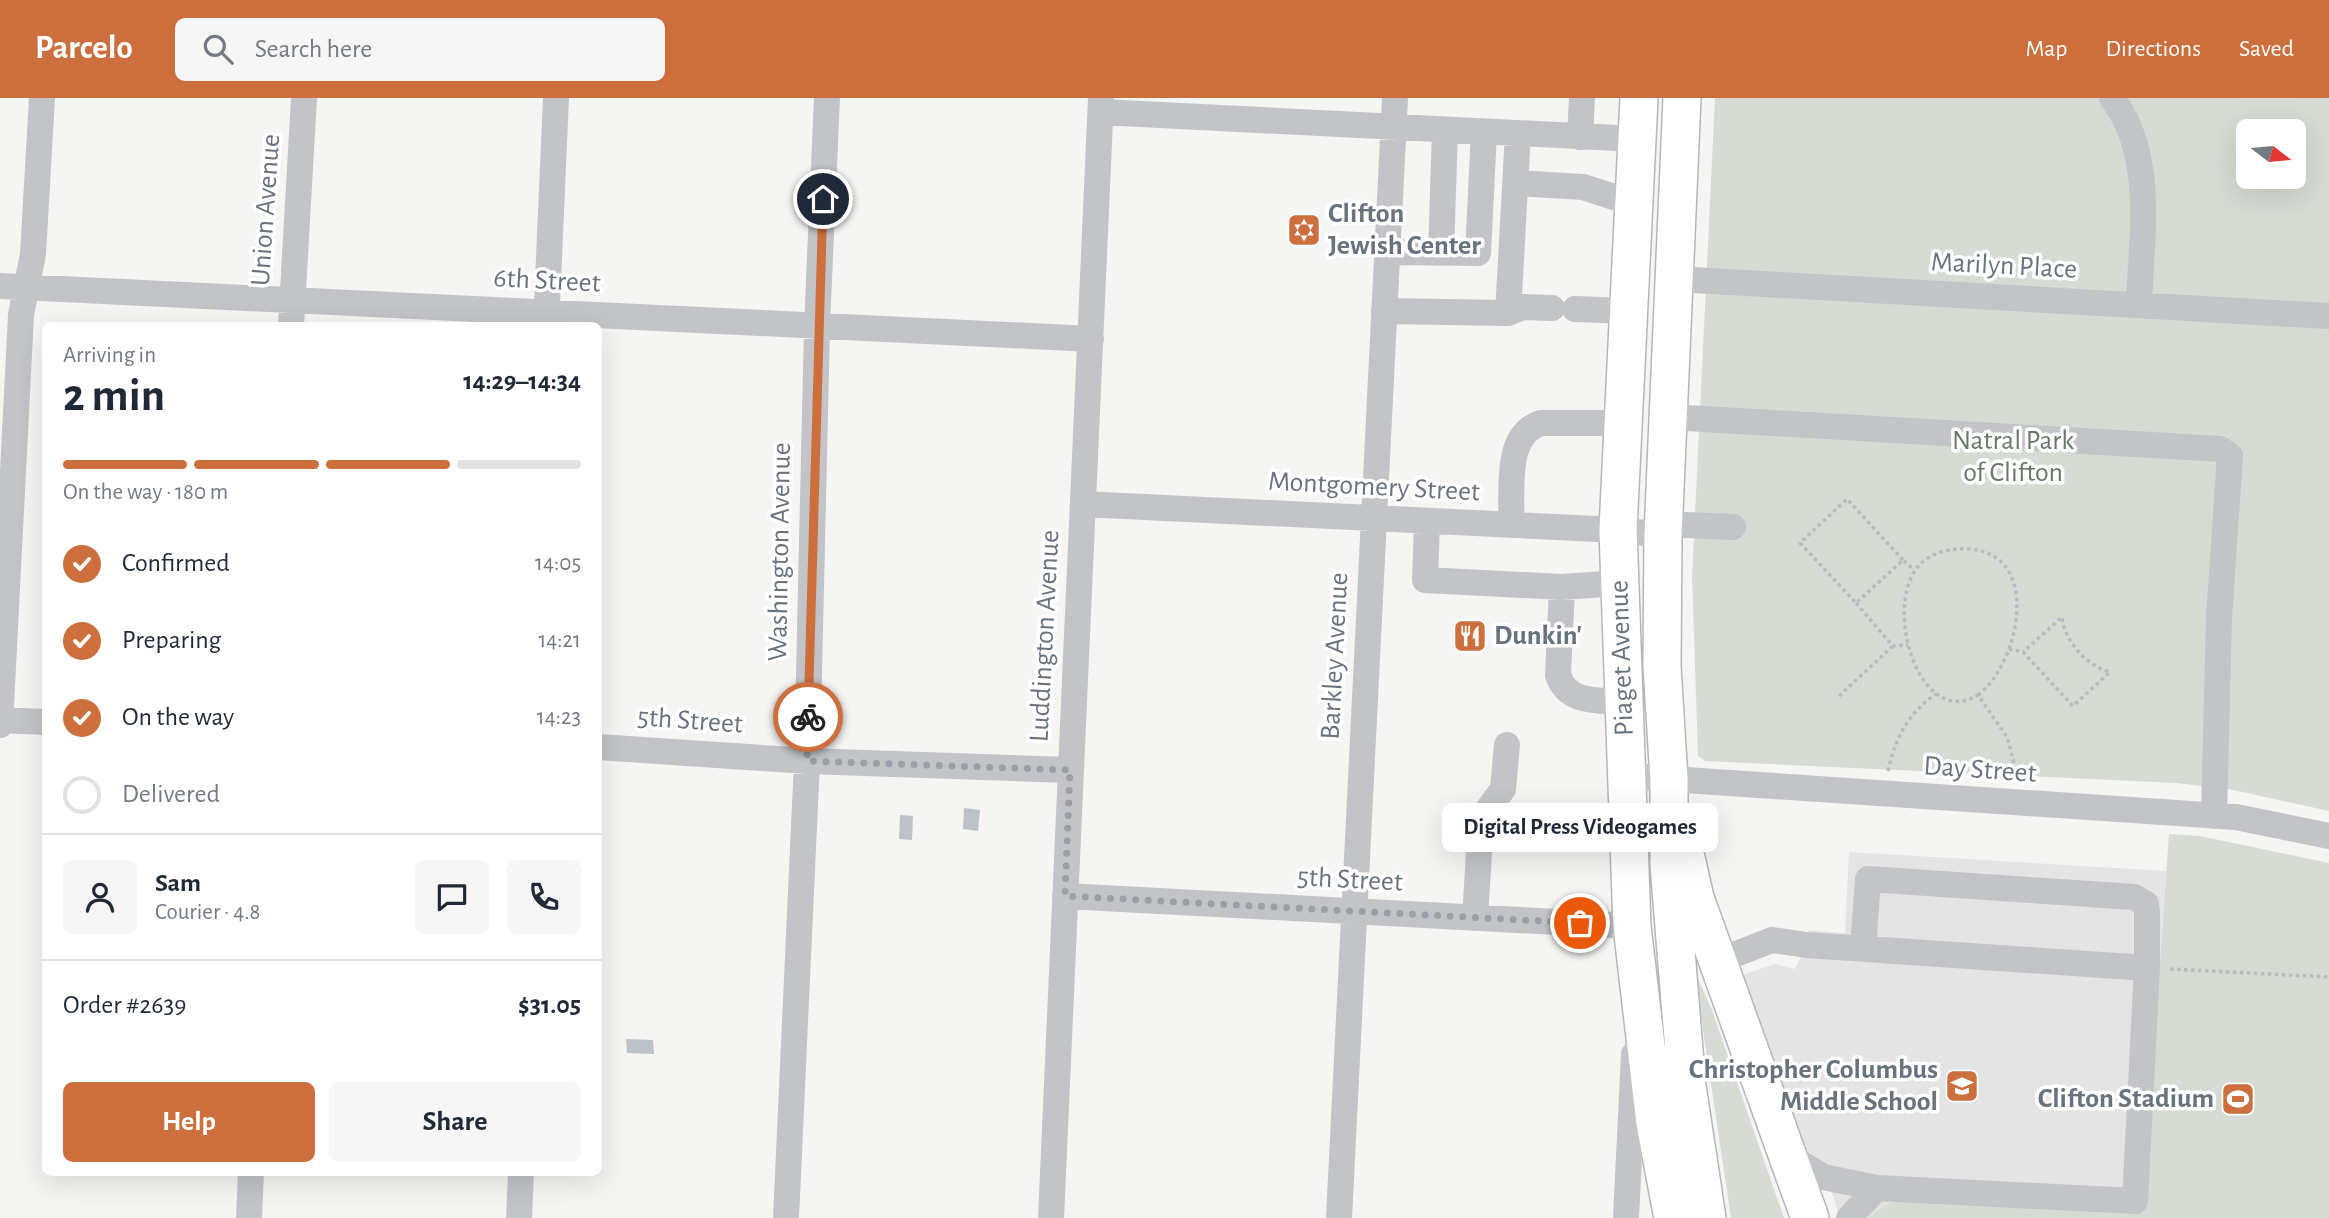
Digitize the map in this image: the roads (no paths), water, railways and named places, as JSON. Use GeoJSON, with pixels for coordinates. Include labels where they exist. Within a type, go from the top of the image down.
{"type":"FeatureCollection","features":[{"type":"Feature","properties":{"kind":"highway","name":"Piaget Avenue"},"geometry":{"type":"LineString","coordinates":[[1639,98],[1618,530],[1632,926],[1640,997]]}},
{"type":"Feature","properties":{"kind":"highway","name":"Piaget Avenue"},"geometry":{"type":"LineString","coordinates":[[1682,98],[1663,530],[1662,666],[1669,779],[1669,865],[1686,1075]]}},
{"type":"Feature","properties":{"kind":"highway"},"geometry":{"type":"LineString","coordinates":[[1669,779],[1695,898],[1810,1218]]}},
{"type":"Feature","properties":{"kind":"highway"},"geometry":{"type":"LineString","coordinates":[[1632,926],[1645,926],[1657,934],[1686,1075],[1707,1218]]}},
{"type":"Feature","properties":{"kind":"highway"},"geometry":{"type":"LineString","coordinates":[[1640,997],[1655,1122],[1673,1218]]}},
{"type":"Feature","properties":{"kind":"street"},"geometry":{"type":"LineString","coordinates":[[42,98],[33,254],[21,315],[0,722],[42,722]]}},
{"type":"Feature","properties":{"kind":"street","name":"Union Avenue"},"geometry":{"type":"LineString","coordinates":[[291,313],[304,98]]}},
{"type":"Feature","properties":{"kind":"street"},"geometry":{"type":"LineString","coordinates":[[546,319],[556,98]]}},
{"type":"Feature","properties":{"kind":"street","name":"Washington Avenue"},"geometry":{"type":"LineString","coordinates":[[786,1218],[807,761],[817,326],[828,98]]}},
{"type":"Feature","properties":{"kind":"street","name":"Barkley Avenue"},"geometry":{"type":"LineString","coordinates":[[1339,1218],[1395,98]]}},
{"type":"Feature","properties":{"kind":"street"},"geometry":{"type":"LineString","coordinates":[[1580,137],[1582,98]]}},
{"type":"Feature","properties":{"kind":"street"},"geometry":{"type":"LineString","coordinates":[[2112,98],[2125,115],[2135,137],[2139,166],[2142,206],[2139,305]]}},
{"type":"Feature","properties":{"kind":"street"},"geometry":{"type":"LineString","coordinates":[[1101,105],[1393,127],[1637,139]]}},
{"type":"Feature","properties":{"kind":"street","name":"Luddington Avenue"},"geometry":{"type":"LineString","coordinates":[[1051,1218],[1101,105]]}},
{"type":"Feature","properties":{"kind":"street"},"geometry":{"type":"LineString","coordinates":[[1441,253],[1445,130]]}},
{"type":"Feature","properties":{"kind":"street"},"geometry":{"type":"LineString","coordinates":[[1387,252],[1478,253],[1484,132]]}},
{"type":"Feature","properties":{"kind":"street"},"geometry":{"type":"LineString","coordinates":[[1508,313],[1518,133]]}},
{"type":"Feature","properties":{"kind":"street"},"geometry":{"type":"LineString","coordinates":[[1516,183],[1583,187],[1633,203]]}},
{"type":"Feature","properties":{"kind":"street","name":"Marilyn Place"},"geometry":{"type":"LineString","coordinates":[[1675,279],[2329,316]]}},
{"type":"Feature","properties":{"kind":"street","name":"6th Street"},"geometry":{"type":"LineString","coordinates":[[0,286],[291,313],[817,326],[1091,339]]}},
{"type":"Feature","properties":{"kind":"street"},"geometry":{"type":"LineString","coordinates":[[1384,311],[1508,313],[1523,307],[1628,311]]}},
{"type":"Feature","properties":{"kind":"street"},"geometry":{"type":"LineString","coordinates":[[1669,417],[2220,449],[2230,456],[2219,618],[2214,816]]}},
{"type":"Feature","properties":{"kind":"street"},"geometry":{"type":"LineString","coordinates":[[1511,525],[1514,449],[1522,434],[1541,423],[1622,423]]}},
{"type":"Feature","properties":{"kind":"street","name":"Montgomery Street"},"geometry":{"type":"LineString","coordinates":[[1083,505],[1618,530],[1733,527]]}},
{"type":"Feature","properties":{"kind":"street"},"geometry":{"type":"LineString","coordinates":[[1427,521],[1425,580],[1562,587],[1619,583]]}},
{"type":"Feature","properties":{"kind":"street"},"geometry":{"type":"LineString","coordinates":[[1562,587],[1558,675],[1561,685],[1579,699],[1623,702]]}},
{"type":"Feature","properties":{"kind":"street"},"geometry":{"type":"LineString","coordinates":[[1475,918],[1481,819],[1503,789],[1507,745]]}},
{"type":"Feature","properties":{"kind":"street","name":"5th Street"},"geometry":{"type":"LineString","coordinates":[[602,747],[807,761],[1070,770]]}},
{"type":"Feature","properties":{"kind":"street","name":"Day Street"},"geometry":{"type":"LineString","coordinates":[[1626,776],[2236,817],[2329,836]]}},
{"type":"Feature","properties":{"kind":"street"},"geometry":{"type":"LineString","coordinates":[[1788,1155],[1823,1177],[1877,1188],[2135,1210],[2147,968],[2146,904],[2134,897],[1868,879],[1863,948]]}},
{"type":"Feature","properties":{"kind":"street","name":"5th Street"},"geometry":{"type":"LineString","coordinates":[[1065,896],[1632,926]]}},
{"type":"Feature","properties":{"kind":"street"},"geometry":{"type":"LineString","coordinates":[[1717,961],[1772,940],[2147,968]]}},
{"type":"Feature","properties":{"kind":"street","name":"Piaget Avenue"},"geometry":{"type":"LineString","coordinates":[[1626,1218],[1640,997]]}},
{"type":"Feature","properties":{"kind":"street"},"geometry":{"type":"LineString","coordinates":[[249,1218],[251,1176]]}},
{"type":"Feature","properties":{"kind":"street"},"geometry":{"type":"LineString","coordinates":[[519,1218],[522,1176]]}},
{"type":"Feature","properties":{"kind":"street"},"geometry":{"type":"LineString","coordinates":[[1849,1218],[1877,1188]]}},
{"type":"Feature","properties":{"kind":"place","name":"Clifton Jewish Center"},"geometry":{"type":"Point","coordinates":[1304,230]}},
{"type":"Feature","properties":{"kind":"place","name":"Dunkin'"},"geometry":{"type":"Point","coordinates":[1470,636]}},
{"type":"Feature","properties":{"kind":"place","name":"Digital Press Videogames"},"geometry":{"type":"Point","coordinates":[1580,923]}},
{"type":"Feature","properties":{"kind":"place","name":"Christopher Columbus Middle School"},"geometry":{"type":"Point","coordinates":[1962,1086]}},
{"type":"Feature","properties":{"kind":"place","name":"Clifton Stadium"},"geometry":{"type":"Point","coordinates":[2238,1099]}},
{"type":"Feature","properties":{"kind":"park label","name":"Natral Park of Clifton"},"geometry":{"type":"Point","coordinates":[2013,457]}}]}
